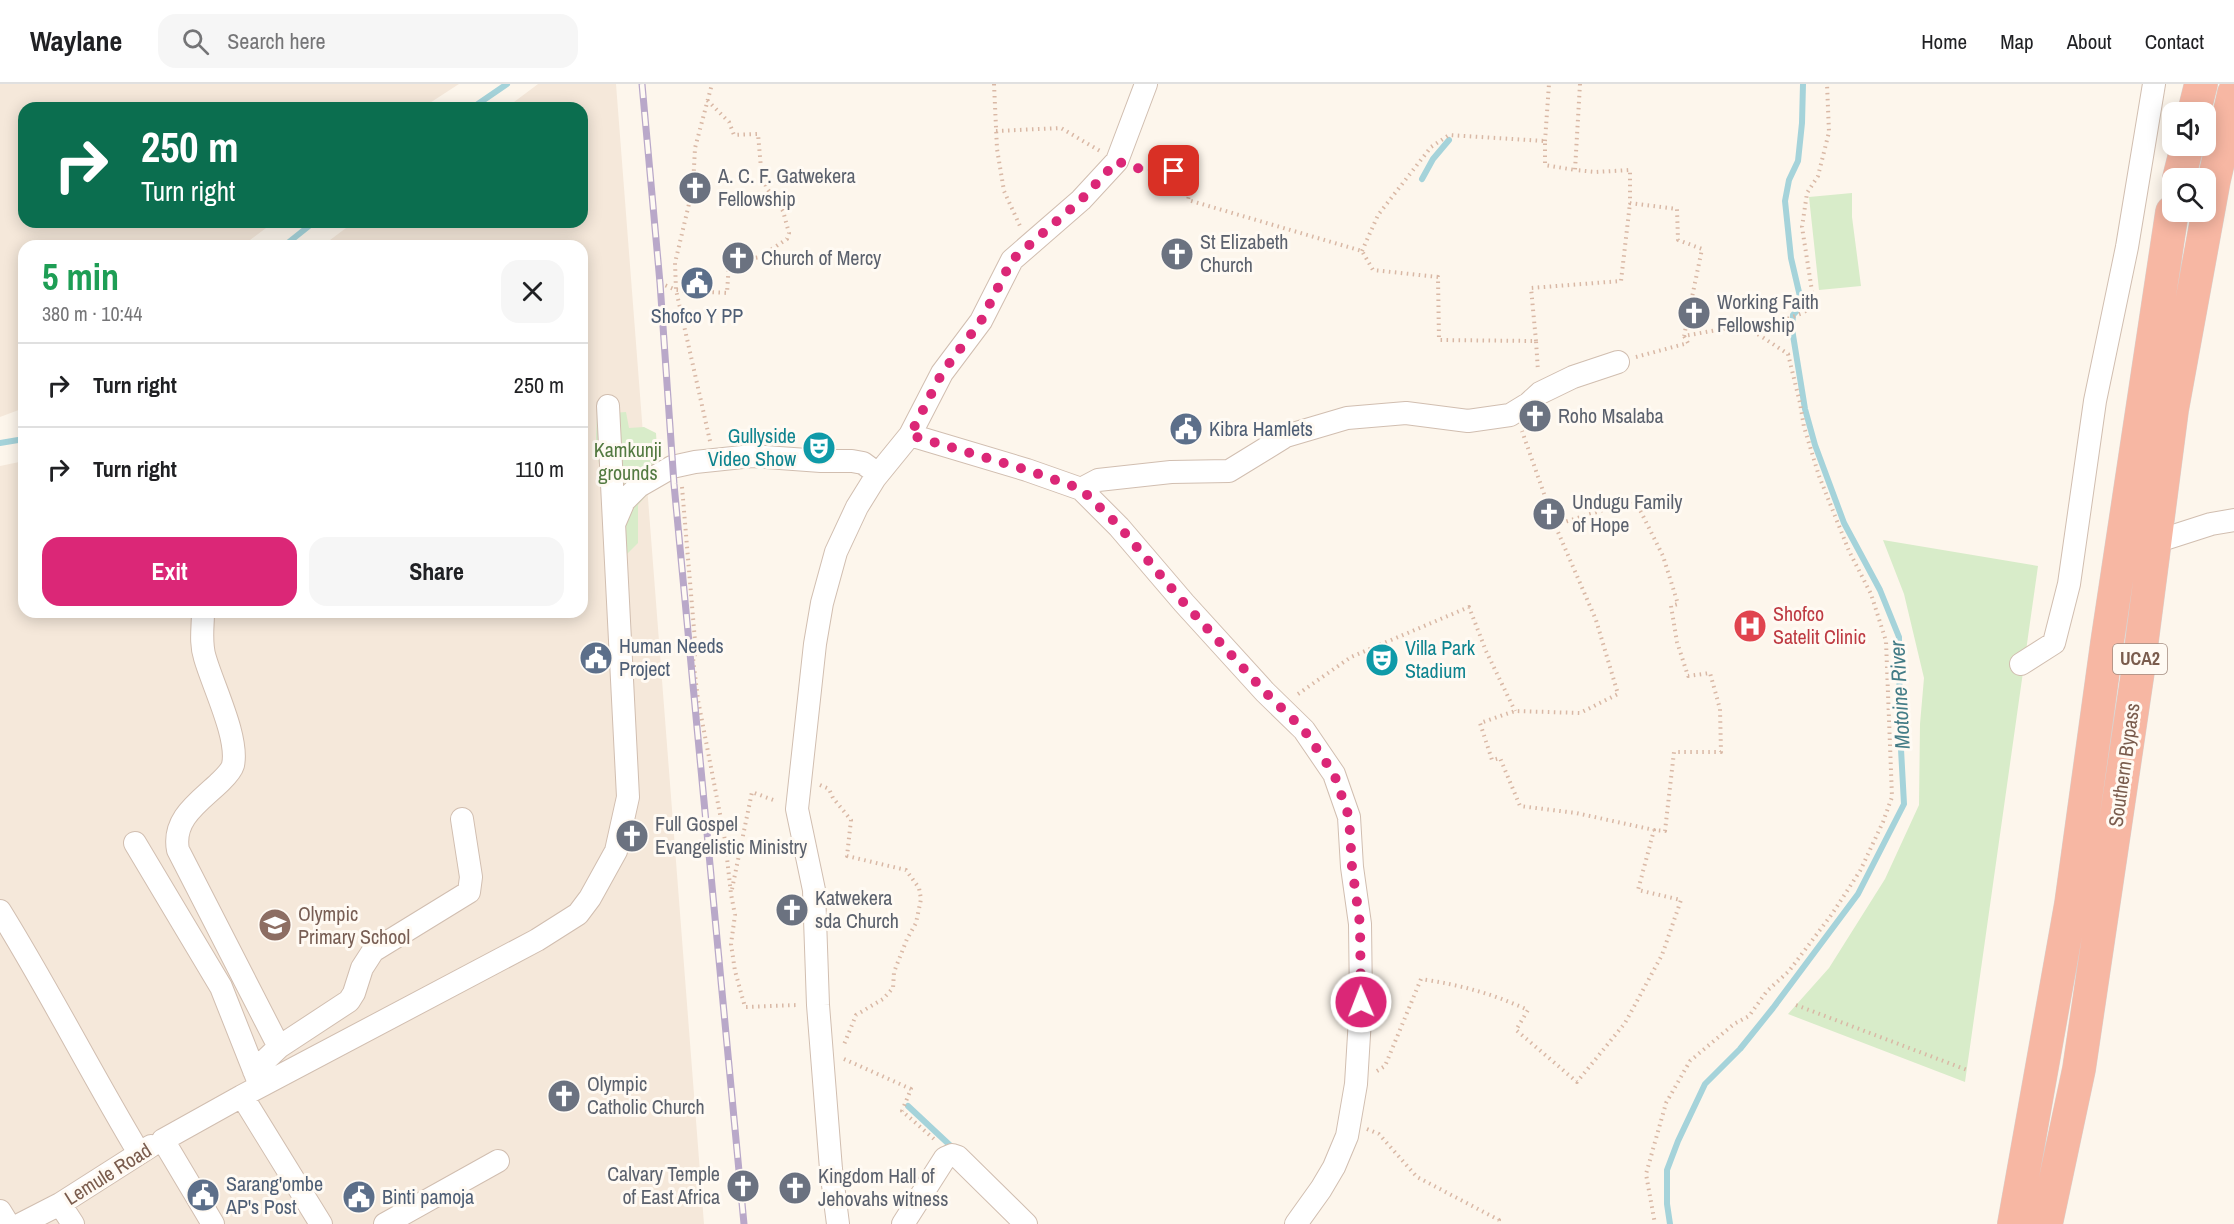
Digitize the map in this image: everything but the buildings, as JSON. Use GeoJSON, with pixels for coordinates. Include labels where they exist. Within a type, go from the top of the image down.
{"type":"FeatureCollection","features":[{"type":"Feature","properties":{"kind":"highway"},"geometry":{"type":"LineString","coordinates":[[2196,102],[2200,84]]}},
{"type":"Feature","properties":{"kind":"highway","name":"Southern Bypass"},"geometry":{"type":"LineString","coordinates":[[2046,1224],[2079,1069],[2136,682],[2172,410],[2214,180],[2234,93]]}},
{"type":"Feature","properties":{"kind":"highway","name":"Southern Bypass"},"geometry":{"type":"LineString","coordinates":[[2014,1224],[2071,904],[2107,643],[2170,222]]}},
{"type":"Feature","properties":{"kind":"street"},"geometry":{"type":"LineString","coordinates":[[838,1224],[831,1169],[818,1005],[814,890],[797,808],[815,644],[836,552],[857,507],[878,474],[910,435],[942,373],[981,321],[1012,260],[1081,200],[1117,161],[1146,84]]}},
{"type":"Feature","properties":{"kind":"street"},"geometry":{"type":"LineString","coordinates":[[2021,664],[2054,643],[2069,584],[2095,401],[2127,247],[2154,84]]}},
{"type":"Feature","properties":{"kind":"street"},"geometry":{"type":"LineString","coordinates":[[1081,489],[1098,480],[1171,472],[1229,471],[1286,436],[1347,418],[1406,413],[1468,421],[1510,415],[1540,393],[1573,377],[1618,362]]}},
{"type":"Feature","properties":{"kind":"street"},"geometry":{"type":"LineString","coordinates":[[252,1085],[537,940],[578,914],[590,898],[616,852],[628,797],[608,406]]}},
{"type":"Feature","properties":{"kind":"street"},"geometry":{"type":"LineString","coordinates":[[910,435],[1027,470],[1081,489],[1119,526],[1184,603],[1304,730],[1334,774],[1349,817],[1352,867],[1360,924],[1361,1002],[1356,1084],[1347,1136],[1334,1167],[1322,1189],[1296,1224]]}},
{"type":"Feature","properties":{"kind":"street"},"geometry":{"type":"LineString","coordinates":[[614,524],[624,501],[639,486],[672,467],[684,464],[762,456],[860,462],[878,474]]}},
{"type":"Feature","properties":{"kind":"street"},"geometry":{"type":"LineString","coordinates":[[2155,542],[2211,524],[2234,520]]}},
{"type":"Feature","properties":{"kind":"street"},"geometry":{"type":"LineString","coordinates":[[203,618],[204,656],[232,738],[232,767],[224,778],[188,812],[179,826],[176,838],[178,850],[279,1047]]}},
{"type":"Feature","properties":{"kind":"street"},"geometry":{"type":"LineString","coordinates":[[252,1085],[279,1047],[349,1001],[362,968],[373,951],[469,892],[471,877],[462,819]]}},
{"type":"Feature","properties":{"kind":"street"},"geometry":{"type":"LineString","coordinates":[[135,843],[221,987],[252,1085],[321,1224]]}},
{"type":"Feature","properties":{"kind":"street"},"geometry":{"type":"LineString","coordinates":[[0,911],[139,1153]]}},
{"type":"Feature","properties":{"kind":"street","name":"Lemule Road"},"geometry":{"type":"LineString","coordinates":[[21,1224],[60,1204],[252,1085]]}},
{"type":"Feature","properties":{"kind":"street"},"geometry":{"type":"LineString","coordinates":[[163,1140],[213,1224]]}},
{"type":"Feature","properties":{"kind":"street"},"geometry":{"type":"LineString","coordinates":[[903,1224],[945,1158],[952,1155],[958,1157],[1026,1224]]}},
{"type":"Feature","properties":{"kind":"street"},"geometry":{"type":"LineString","coordinates":[[385,1224],[498,1161]]}},
{"type":"Feature","properties":{"kind":"street"},"geometry":{"type":"LineString","coordinates":[[60,1204],[73,1224]]}},
{"type":"Feature","properties":{"kind":"street"},"geometry":{"type":"LineString","coordinates":[[0,1211],[8,1224]]}},
{"type":"Feature","properties":{"kind":"path"},"geometry":{"type":"LineString","coordinates":[[711,446],[676,291],[675,263],[693,187],[695,148],[706,99],[712,84]]}},
{"type":"Feature","properties":{"kind":"path"},"geometry":{"type":"LineString","coordinates":[[994,84],[997,149],[1004,191],[1028,246]]}},
{"type":"Feature","properties":{"kind":"path"},"geometry":{"type":"LineString","coordinates":[[1540,393],[1531,288],[1621,281],[1630,204],[1630,170],[1596,172],[1545,165],[1549,84]]}},
{"type":"Feature","properties":{"kind":"path"},"geometry":{"type":"LineString","coordinates":[[1575,170],[1580,84]]}},
{"type":"Feature","properties":{"kind":"path"},"geometry":{"type":"LineString","coordinates":[[1753,331],[1803,313],[1814,304],[1802,227],[1807,193],[1818,177],[1829,132],[1827,84]]}},
{"type":"Feature","properties":{"kind":"path"},"geometry":{"type":"LineString","coordinates":[[660,283],[676,291],[727,293],[729,263],[760,257],[787,238],[789,233],[783,211],[766,187],[761,168],[758,134],[734,135],[729,122],[706,99]]}},
{"type":"Feature","properties":{"kind":"path"},"geometry":{"type":"LineString","coordinates":[[996,131],[1061,128],[1117,161],[1134,168],[1194,172],[1188,200],[1362,250],[1373,270],[1438,277],[1439,340],[1536,341]]}},
{"type":"Feature","properties":{"kind":"path"},"geometry":{"type":"LineString","coordinates":[[1362,250],[1378,215],[1431,147],[1449,135],[1545,141]]}},
{"type":"Feature","properties":{"kind":"path"},"geometry":{"type":"LineString","coordinates":[[1618,362],[1688,343],[1684,336],[1702,249],[1678,240],[1677,209],[1630,204]]}},
{"type":"Feature","properties":{"kind":"path"},"geometry":{"type":"LineString","coordinates":[[1655,1224],[1646,1174],[1666,1103],[1690,1061],[1734,1024],[1749,1016],[1767,991],[1789,971],[1832,914],[1860,871],[1892,797],[1886,641],[1871,594],[1849,551],[1819,476],[1804,427],[1788,354],[1753,331],[1734,327],[1684,336]]}},
{"type":"Feature","properties":{"kind":"path"},"geometry":{"type":"LineString","coordinates":[[1521,409],[1522,433],[1555,525],[1596,620],[1618,694],[1581,713],[1515,711],[1480,723],[1492,760],[1500,759],[1520,806],[1576,813],[1665,831],[1674,752],[1721,752],[1720,709],[1710,674],[1688,676],[1677,642],[1671,606],[1678,604],[1663,556],[1635,500],[1555,525]]}},
{"type":"Feature","properties":{"kind":"path"},"geometry":{"type":"LineString","coordinates":[[681,481],[696,653],[693,658],[698,700],[725,840],[730,894],[735,915],[731,944],[735,971],[745,1007],[818,1005]]}},
{"type":"Feature","properties":{"kind":"path"},"geometry":{"type":"LineString","coordinates":[[1281,708],[1351,657],[1469,607],[1486,651],[1515,711]]}},
{"type":"Feature","properties":{"kind":"path"},"geometry":{"type":"LineString","coordinates":[[800,777],[829,789],[850,820],[848,856],[906,870],[919,888],[921,899],[916,922],[894,972],[893,988],[884,999],[856,1015],[839,1057],[911,1089],[902,1111],[952,1155]]}},
{"type":"Feature","properties":{"kind":"path"},"geometry":{"type":"LineString","coordinates":[[730,894],[752,792],[797,808]]}},
{"type":"Feature","properties":{"kind":"path"},"geometry":{"type":"LineString","coordinates":[[1356,1084],[1385,1066],[1421,979],[1458,985],[1495,995],[1527,1010],[1516,1030],[1577,1082],[1625,1023],[1662,955],[1681,900],[1638,890],[1654,830]]}},
{"type":"Feature","properties":{"kind":"path"},"geometry":{"type":"LineString","coordinates":[[1796,1005],[1967,1070]]}},
{"type":"Feature","properties":{"kind":"path"},"geometry":{"type":"LineString","coordinates":[[1350,1122],[1379,1134],[1417,1178],[1499,1220],[1497,1224]]}},
{"type":"Feature","properties":{"kind":"shaded area"},"geometry":{"type":"Polygon","coordinates":[[[0,84],[459,84],[431,102],[18,102],[18,228],[266,228],[250,240],[18,240],[18,410],[0,417],[0,84]]]}},
{"type":"Feature","properties":{"kind":"shaded area"},"geometry":{"type":"Polygon","coordinates":[[[538,84],[616,84],[704,1224],[0,1224],[0,466],[18,462],[18,618],[588,618],[588,240],[330,240],[346,228],[588,228],[588,102],[514,102],[538,84]]]}},
{"type":"Feature","properties":{"kind":"green space"},"geometry":{"type":"Polygon","coordinates":[[[1852,193],[1852,217],[1861,286],[1819,290],[1809,197],[1852,193]]]}},
{"type":"Feature","properties":{"kind":"green space","name":"Kamkunji grounds"},"geometry":{"type":"Polygon","coordinates":[[[626,412],[629,428],[644,427],[656,433],[659,481],[638,505],[638,543],[611,570],[596,438],[597,414],[626,412]]]}},
{"type":"Feature","properties":{"kind":"green space"},"geometry":{"type":"Polygon","coordinates":[[[1883,540],[2038,566],[1965,1082],[1788,1014],[1829,968],[1885,879],[1919,805],[1920,724],[1924,678],[1904,594],[1883,540]]]}},
{"type":"Feature","properties":{"kind":"waterway"},"geometry":{"type":"LineString","coordinates":[[481,102],[507,84]]}},
{"type":"Feature","properties":{"kind":"waterway","name":"Motoine River"},"geometry":{"type":"LineString","coordinates":[[1670,1224],[1667,1204],[1667,1170],[1705,1084],[1740,1049],[1858,894],[1904,804],[1900,731],[1899,637],[1880,590],[1844,523],[1815,445],[1805,409],[1792,329],[1793,315],[1802,305],[1791,258],[1785,201],[1789,180],[1798,161],[1803,84]]}},
{"type":"Feature","properties":{"kind":"waterway"},"geometry":{"type":"LineString","coordinates":[[1422,179],[1433,159],[1449,140]]}},
{"type":"Feature","properties":{"kind":"waterway"},"geometry":{"type":"LineString","coordinates":[[292,240],[306,228]]}},
{"type":"Feature","properties":{"kind":"waterway"},"geometry":{"type":"LineString","coordinates":[[0,443],[18,440]]}},
{"type":"Feature","properties":{"kind":"waterway"},"geometry":{"type":"LineString","coordinates":[[908,1106],[954,1149]]}},
{"type":"Feature","properties":{"kind":"railway"},"geometry":{"type":"LineString","coordinates":[[642,84],[660,283],[674,484],[744,1224]]}},
{"type":"Feature","properties":{"kind":"place","name":"A. C. F. Gatwekera Fellowship"},"geometry":{"type":"Point","coordinates":[695,188]}},
{"type":"Feature","properties":{"kind":"place","name":"St Elizabeth Church"},"geometry":{"type":"Point","coordinates":[1177,254]}},
{"type":"Feature","properties":{"kind":"place","name":"Church of Mercy"},"geometry":{"type":"Point","coordinates":[738,258]}},
{"type":"Feature","properties":{"kind":"place","name":"Shofco Y PP"},"geometry":{"type":"Point","coordinates":[697,283]}},
{"type":"Feature","properties":{"kind":"place","name":"Working Faith Fellowship"},"geometry":{"type":"Point","coordinates":[1694,313]}},
{"type":"Feature","properties":{"kind":"place","name":"Roho Msalaba"},"geometry":{"type":"Point","coordinates":[1535,416]}},
{"type":"Feature","properties":{"kind":"place","name":"Kibra Hamlets"},"geometry":{"type":"Point","coordinates":[1186,429]}},
{"type":"Feature","properties":{"kind":"place","name":"Gullyside Video Show"},"geometry":{"type":"Point","coordinates":[819,448]}},
{"type":"Feature","properties":{"kind":"place","name":"Undugu Family of Hope"},"geometry":{"type":"Point","coordinates":[1549,514]}},
{"type":"Feature","properties":{"kind":"place","name":"Shofco Satelit Clinic"},"geometry":{"type":"Point","coordinates":[1750,626]}},
{"type":"Feature","properties":{"kind":"place","name":"Human Needs Project"},"geometry":{"type":"Point","coordinates":[596,658]}},
{"type":"Feature","properties":{"kind":"place","name":"Villa Park Stadium"},"geometry":{"type":"Point","coordinates":[1382,660]}},
{"type":"Feature","properties":{"kind":"place","name":"Full Gospel Evangelistic Ministry"},"geometry":{"type":"Point","coordinates":[632,836]}},
{"type":"Feature","properties":{"kind":"place","name":"Katwekera sda Church"},"geometry":{"type":"Point","coordinates":[792,910]}},
{"type":"Feature","properties":{"kind":"place","name":"Olympic Primary School"},"geometry":{"type":"Point","coordinates":[275,925]}},
{"type":"Feature","properties":{"kind":"place","name":"Olympic Catholic Church"},"geometry":{"type":"Point","coordinates":[564,1096]}},
{"type":"Feature","properties":{"kind":"place","name":"Calvary Temple of East Africa"},"geometry":{"type":"Point","coordinates":[743,1186]}},
{"type":"Feature","properties":{"kind":"place","name":"Kingdom Hall of Jehovahs witness"},"geometry":{"type":"Point","coordinates":[795,1188]}},
{"type":"Feature","properties":{"kind":"place","name":"Sarang'ombe AP's Post"},"geometry":{"type":"Point","coordinates":[203,1195]}},
{"type":"Feature","properties":{"kind":"place","name":"Binti pamoja"},"geometry":{"type":"Point","coordinates":[359,1197]}},
{"type":"Feature","properties":{"kind":"route"},"geometry":{"type":"LineString","coordinates":[[1174,171],[1134,168],[1117,161],[1081,200],[1012,260],[981,321],[942,373],[910,435],[1027,470],[1081,489],[1119,526],[1184,603],[1265,692],[1304,730],[1334,774],[1349,817],[1352,867],[1360,924],[1361,1002]]}}]}
